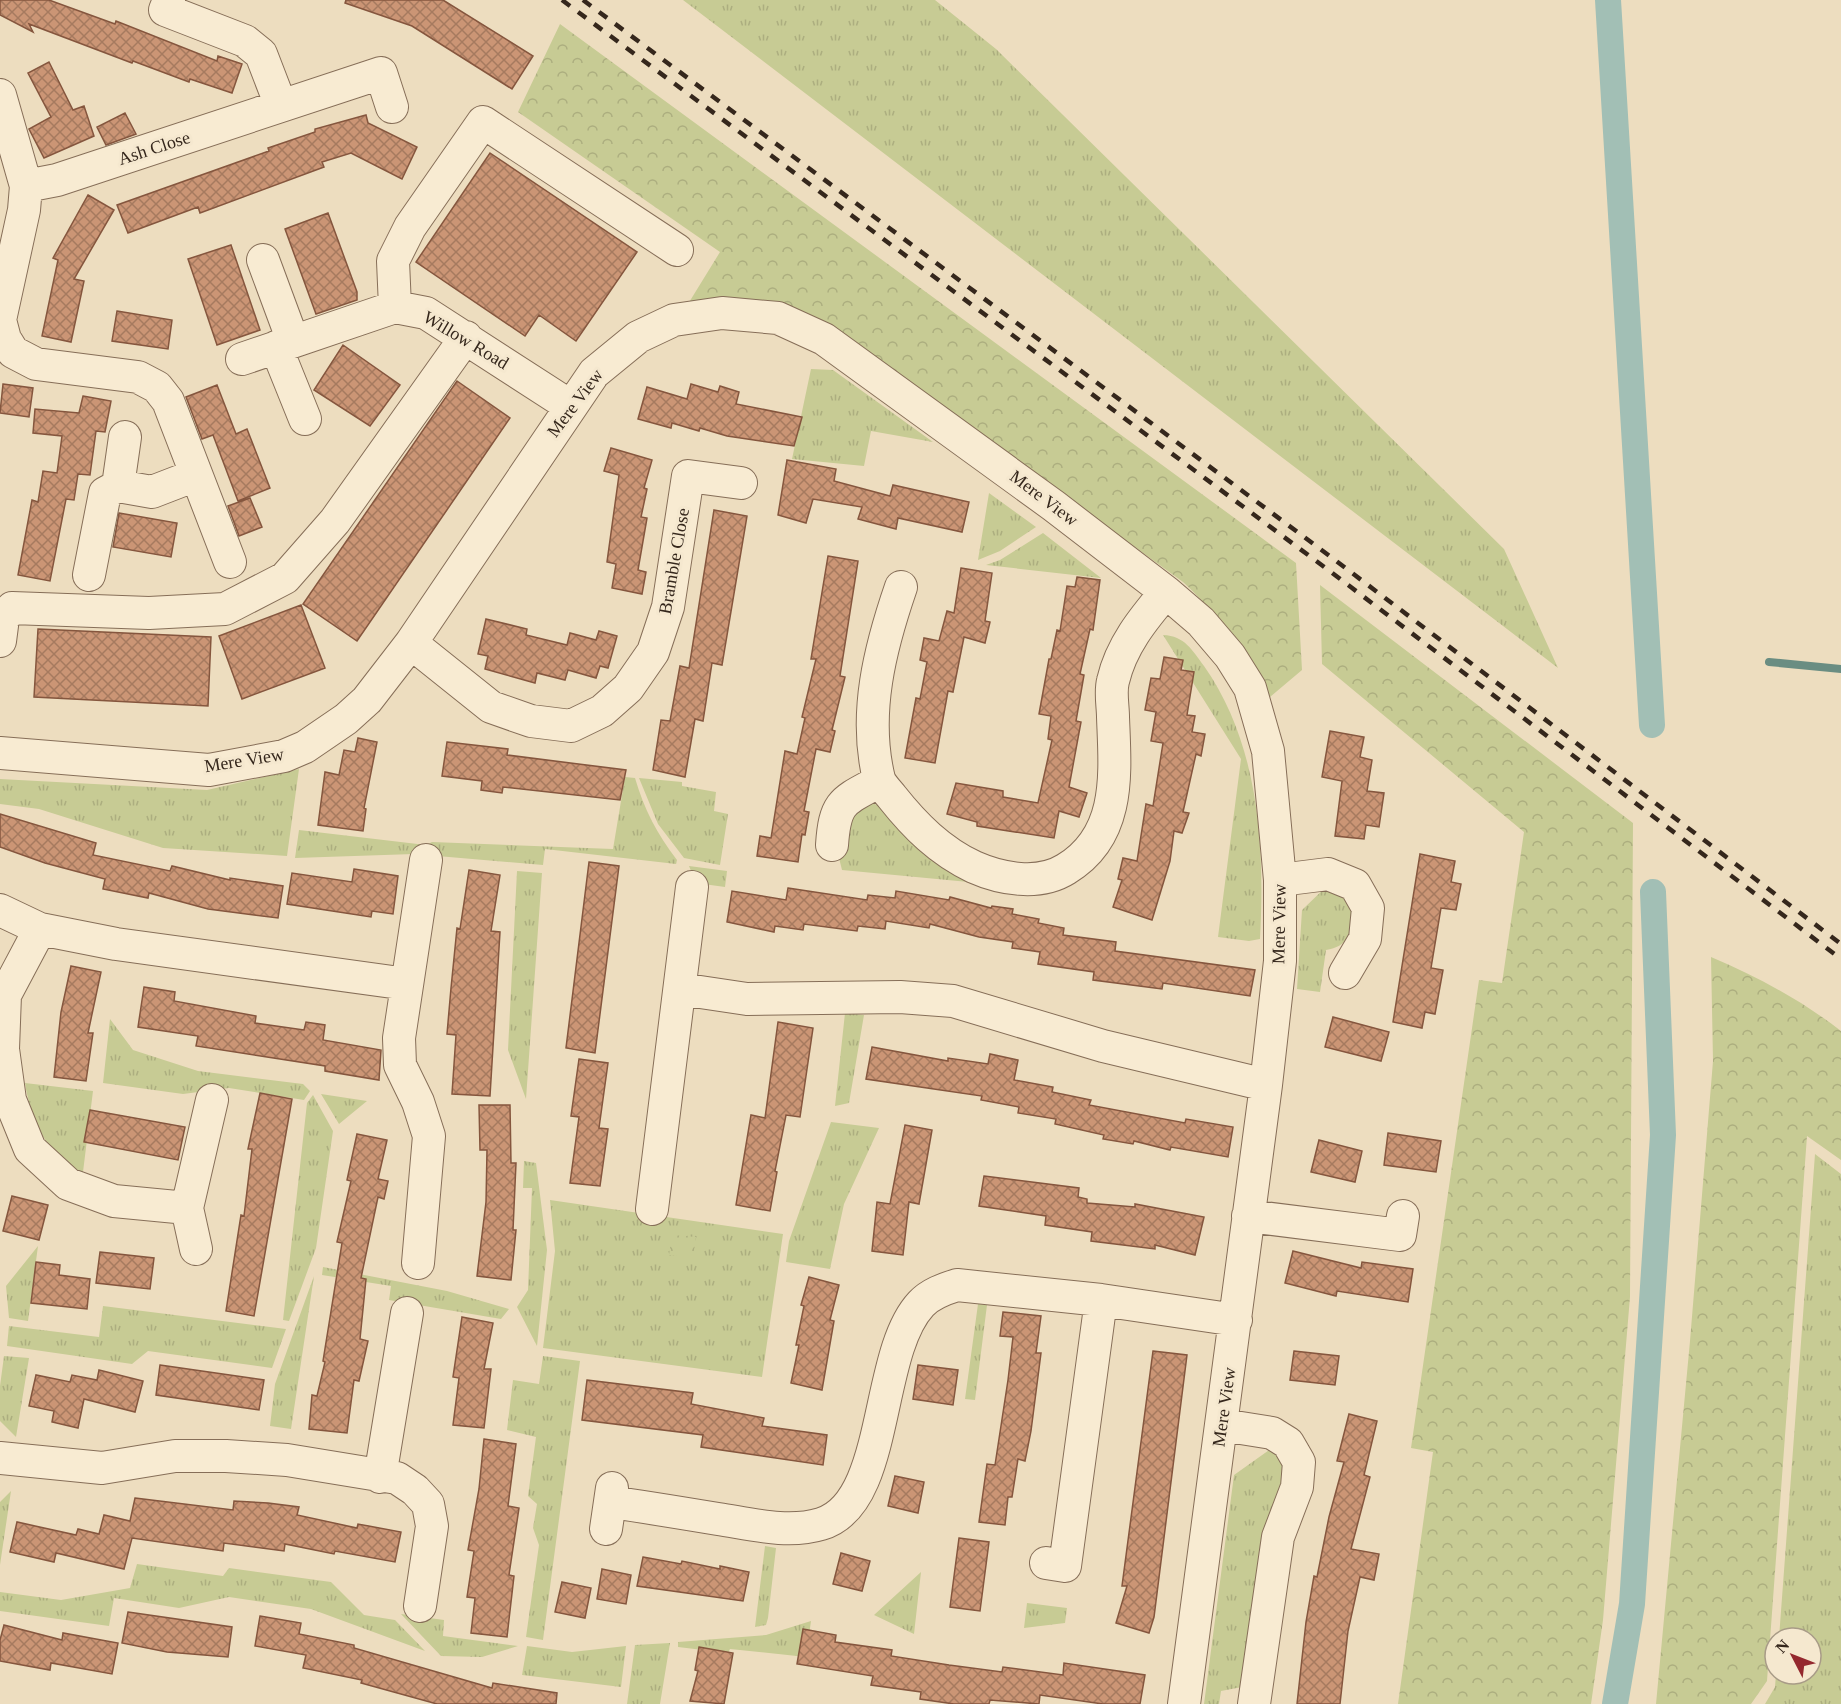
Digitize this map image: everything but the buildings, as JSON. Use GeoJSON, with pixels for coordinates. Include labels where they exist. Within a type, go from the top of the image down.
{"type":"FeatureCollection","features":[{"type":"Feature","properties":{"kind":"street"},"geometry":{"type":"LineString","coordinates":[[169,0],[165,10],[245,41],[266,60],[281,106]]}},
{"type":"Feature","properties":{"kind":"street","name":"Ash Close"},"geometry":{"type":"LineString","coordinates":[[26,186],[57,180],[381,73],[392,106]]}},
{"type":"Feature","properties":{"kind":"street"},"geometry":{"type":"LineString","coordinates":[[0,95],[26,186],[20,233],[0,320],[5,339],[6,360],[99,374],[138,377],[157,387],[168,400],[230,562]]}},
{"type":"Feature","properties":{"kind":"street"},"geometry":{"type":"LineString","coordinates":[[395,307],[393,261],[410,227],[483,122],[677,250]]}},
{"type":"Feature","properties":{"kind":"street"},"geometry":{"type":"LineString","coordinates":[[263,260],[296,340],[305,419]]}},
{"type":"Feature","properties":{"kind":"street","name":"Willow Road"},"geometry":{"type":"LineString","coordinates":[[242,359],[395,307],[426,313],[570,406]]}},
{"type":"Feature","properties":{"kind":"street","name":"Mere View"},"geometry":{"type":"LineString","coordinates":[[0,753],[209,770],[284,756],[306,747],[346,719],[367,700],[411,643],[594,373],[638,338],[674,320],[722,313],[778,318],[834,346],[1045,499],[1166,592],[1201,622],[1230,656],[1250,688],[1268,751],[1280,880],[1280,961],[1266,1085],[1184,1704]]}},
{"type":"Feature","properties":{"kind":"street"},"geometry":{"type":"LineString","coordinates":[[4,621],[225,609],[285,578],[335,521],[466,337]]}},
{"type":"Feature","properties":{"kind":"street"},"geometry":{"type":"LineString","coordinates":[[118,486],[125,437]]}},
{"type":"Feature","properties":{"kind":"street"},"geometry":{"type":"LineString","coordinates":[[89,576],[105,493],[118,486],[152,492],[196,475]]}},
{"type":"Feature","properties":{"kind":"street","name":"Bramble Close"},"geometry":{"type":"LineString","coordinates":[[411,643],[491,707],[531,721],[571,726],[602,711],[628,688],[653,652],[668,607],[688,476],[741,483]]}},
{"type":"Feature","properties":{"kind":"street"},"geometry":{"type":"LineString","coordinates":[[901,587],[887,627],[876,674],[873,732],[880,781],[912,822],[953,857],[1006,878],[1031,879],[1066,870],[1088,850],[1109,817],[1115,786],[1112,683],[1125,647],[1166,592]]}},
{"type":"Feature","properties":{"kind":"street"},"geometry":{"type":"LineString","coordinates":[[832,845],[834,819],[840,805],[880,781]]}},
{"type":"Feature","properties":{"kind":"street"},"geometry":{"type":"LineString","coordinates":[[418,1263],[429,1136],[418,1102],[400,1065],[399,1038],[426,860]]}},
{"type":"Feature","properties":{"kind":"street"},"geometry":{"type":"LineString","coordinates":[[1280,880],[1328,874],[1355,885],[1368,908],[1365,939],[1345,973]]}},
{"type":"Feature","properties":{"kind":"street"},"geometry":{"type":"LineString","coordinates":[[652,1209],[692,886]]}},
{"type":"Feature","properties":{"kind":"street"},"geometry":{"type":"LineString","coordinates":[[0,910],[40,929],[116,944],[407,984]]}},
{"type":"Feature","properties":{"kind":"street"},"geometry":{"type":"LineString","coordinates":[[40,929],[5,995],[3,1049],[10,1100],[30,1149],[68,1184],[114,1201],[187,1208]]}},
{"type":"Feature","properties":{"kind":"street"},"geometry":{"type":"LineString","coordinates":[[680,989],[747,999],[900,997],[953,1001],[1103,1047],[1266,1085]]}},
{"type":"Feature","properties":{"kind":"street"},"geometry":{"type":"LineString","coordinates":[[196,1249],[187,1208],[212,1100]]}},
{"type":"Feature","properties":{"kind":"street"},"geometry":{"type":"LineString","coordinates":[[1248,1216],[1400,1235],[1403,1216]]}},
{"type":"Feature","properties":{"kind":"street"},"geometry":{"type":"LineString","coordinates":[[609,1506],[781,1528],[822,1524],[845,1510],[865,1478],[899,1340],[921,1305],[940,1291],[957,1285],[1101,1300],[1236,1320]]}},
{"type":"Feature","properties":{"kind":"street"},"geometry":{"type":"LineString","coordinates":[[1046,1563],[1065,1566],[1101,1300]]}},
{"type":"Feature","properties":{"kind":"street"},"geometry":{"type":"LineString","coordinates":[[380,1477],[406,1313]]}},
{"type":"Feature","properties":{"kind":"street"},"geometry":{"type":"LineString","coordinates":[[1222,1425],[1272,1433],[1288,1443],[1299,1462],[1297,1487],[1278,1537],[1254,1704]]}},
{"type":"Feature","properties":{"kind":"street"},"geometry":{"type":"LineString","coordinates":[[0,1458],[102,1468],[175,1456],[226,1456],[287,1460],[397,1478],[415,1490],[428,1504],[432,1526],[420,1606]]}},
{"type":"Feature","properties":{"kind":"green space"},"geometry":{"type":"Polygon","coordinates":[[[683,0],[935,0],[996,49],[1504,549],[1558,668],[683,0]]]}},
{"type":"Feature","properties":{"kind":"green space"},"geometry":{"type":"Polygon","coordinates":[[[560,24],[1296,563],[1302,670],[1270,697],[1231,636],[1197,595],[1183,582],[844,336],[688,304],[720,252],[518,112],[560,24]]]}},
{"type":"Feature","properties":{"kind":"green space"},"geometry":{"type":"Polygon","coordinates":[[[811,369],[833,370],[933,442],[871,431],[864,466],[792,459],[811,369]]]}},
{"type":"Feature","properties":{"kind":"green space"},"geometry":{"type":"Polygon","coordinates":[[[989,493],[1036,527],[1000,551],[978,560],[989,493]]]}},
{"type":"Feature","properties":{"kind":"green space"},"geometry":{"type":"Polygon","coordinates":[[[1043,533],[1101,578],[986,565],[1000,560],[1043,533]]]}},
{"type":"Feature","properties":{"kind":"green space"},"geometry":{"type":"Polygon","coordinates":[[[1320,585],[1633,823],[1630,1297],[1603,1620],[1591,1704],[1398,1704],[1433,1452],[1411,1448],[1479,980],[1502,983],[1524,832],[1322,664],[1320,585]]]}},
{"type":"Feature","properties":{"kind":"green space"},"geometry":{"type":"Polygon","coordinates":[[[1163,635],[1182,641],[1196,655],[1222,696],[1237,728],[1247,762],[1259,832],[1260,939],[1249,941],[1218,937],[1241,759],[1163,635]]]}},
{"type":"Feature","properties":{"kind":"green space"},"geometry":{"type":"Polygon","coordinates":[[[299,769],[287,856],[163,848],[39,809],[0,804],[0,779],[207,790],[299,769]]]}},
{"type":"Feature","properties":{"kind":"green space"},"geometry":{"type":"Polygon","coordinates":[[[625,777],[635,778],[647,811],[663,841],[677,860],[676,864],[545,849],[543,865],[414,854],[295,858],[299,830],[426,845],[432,842],[613,849],[625,777]]]}},
{"type":"Feature","properties":{"kind":"green space"},"geometry":{"type":"Polygon","coordinates":[[[639,778],[682,782],[682,786],[716,792],[714,811],[728,814],[720,865],[684,858],[658,824],[639,778]]]}},
{"type":"Feature","properties":{"kind":"green space"},"geometry":{"type":"Polygon","coordinates":[[[872,803],[882,807],[979,883],[842,870],[838,854],[850,812],[872,803]]]}},
{"type":"Feature","properties":{"kind":"green space"},"geometry":{"type":"Polygon","coordinates":[[[689,866],[727,871],[725,887],[696,883],[689,866]]]}},
{"type":"Feature","properties":{"kind":"green space"},"geometry":{"type":"Polygon","coordinates":[[[517,871],[542,873],[526,1099],[508,1050],[517,871]]]}},
{"type":"Feature","properties":{"kind":"green space"},"geometry":{"type":"Polygon","coordinates":[[[1329,884],[1337,886],[1359,914],[1348,938],[1339,946],[1326,950],[1320,992],[1297,989],[1302,910],[1329,884]]]}},
{"type":"Feature","properties":{"kind":"green space"},"geometry":{"type":"Polygon","coordinates":[[[1711,957],[1779,990],[1841,1031],[1841,1160],[1807,1136],[1771,1626],[1763,1626],[1764,1686],[1751,1704],[1656,1704],[1690,1341],[1713,1061],[1711,957]]]}},
{"type":"Feature","properties":{"kind":"green space"},"geometry":{"type":"Polygon","coordinates":[[[845,1013],[864,1015],[849,1103],[835,1106],[845,1013]]]}},
{"type":"Feature","properties":{"kind":"green space"},"geometry":{"type":"Polygon","coordinates":[[[110,1019],[133,1050],[198,1071],[303,1084],[310,1091],[304,1100],[229,1088],[183,1094],[103,1083],[110,1019]]]}},
{"type":"Feature","properties":{"kind":"green space"},"geometry":{"type":"Polygon","coordinates":[[[25,1083],[93,1091],[83,1172],[60,1158],[43,1136],[31,1110],[25,1083]]]}},
{"type":"Feature","properties":{"kind":"green space"},"geometry":{"type":"Polygon","coordinates":[[[321,1094],[367,1101],[339,1124],[321,1094]]]}},
{"type":"Feature","properties":{"kind":"green space"},"geometry":{"type":"Polygon","coordinates":[[[313,1095],[333,1131],[316,1248],[289,1321],[283,1320],[307,1103],[313,1095]]]}},
{"type":"Feature","properties":{"kind":"green space"},"geometry":{"type":"Polygon","coordinates":[[[831,1122],[879,1128],[844,1204],[830,1269],[786,1262],[789,1241],[831,1122]]]}},
{"type":"Feature","properties":{"kind":"green space"},"geometry":{"type":"Polygon","coordinates":[[[1815,1154],[1841,1174],[1841,1704],[1765,1704],[1775,1686],[1823,1686],[1823,1626],[1780,1626],[1815,1154]]]}},
{"type":"Feature","properties":{"kind":"green space"},"geometry":{"type":"Polygon","coordinates":[[[524,1161],[536,1163],[547,1250],[537,1346],[517,1307],[528,1290],[532,1188],[523,1188],[524,1161]]]}},
{"type":"Feature","properties":{"kind":"green space"},"geometry":{"type":"Polygon","coordinates":[[[550,1200],[783,1234],[762,1377],[543,1348],[555,1251],[550,1200]]]}},
{"type":"Feature","properties":{"kind":"green space"},"geometry":{"type":"Polygon","coordinates":[[[672,1235],[696,1237],[693,1258],[669,1255],[672,1235]]]}},
{"type":"Feature","properties":{"kind":"green space"},"geometry":{"type":"Polygon","coordinates":[[[38,1246],[28,1321],[9,1318],[6,1286],[38,1246]]]}},
{"type":"Feature","properties":{"kind":"green space"},"geometry":{"type":"Polygon","coordinates":[[[323,1267],[447,1291],[509,1309],[501,1319],[389,1300],[391,1286],[322,1275],[323,1267]]]}},
{"type":"Feature","properties":{"kind":"green space"},"geometry":{"type":"Polygon","coordinates":[[[314,1276],[291,1429],[270,1426],[275,1384],[314,1276]]]}},
{"type":"Feature","properties":{"kind":"green space"},"geometry":{"type":"Polygon","coordinates":[[[978,1304],[987,1305],[975,1400],[965,1399],[978,1304]]]}},
{"type":"Feature","properties":{"kind":"green space"},"geometry":{"type":"Polygon","coordinates":[[[103,1306],[286,1329],[272,1368],[148,1351],[132,1364],[7,1346],[9,1326],[99,1337],[103,1306]]]}},
{"type":"Feature","properties":{"kind":"green space"},"geometry":{"type":"Polygon","coordinates":[[[4,1356],[29,1358],[16,1437],[0,1421],[0,1386],[4,1356]]]}},
{"type":"Feature","properties":{"kind":"green space"},"geometry":{"type":"Polygon","coordinates":[[[543,1356],[580,1361],[543,1640],[526,1637],[539,1545],[533,1528],[537,1504],[528,1496],[536,1437],[507,1430],[513,1380],[539,1384],[543,1356]]]}},
{"type":"Feature","properties":{"kind":"green space"},"geometry":{"type":"Polygon","coordinates":[[[1272,1448],[1288,1467],[1242,1687],[1221,1691],[1219,1704],[1204,1704],[1234,1475],[1272,1448]]]}},
{"type":"Feature","properties":{"kind":"green space"},"geometry":{"type":"Polygon","coordinates":[[[11,1491],[0,1565],[0,1502],[11,1491]]]}},
{"type":"Feature","properties":{"kind":"green space"},"geometry":{"type":"Polygon","coordinates":[[[765,1546],[776,1548],[768,1618],[766,1625],[755,1627],[765,1546]]]}},
{"type":"Feature","properties":{"kind":"green space"},"geometry":{"type":"Polygon","coordinates":[[[137,1564],[223,1576],[229,1568],[331,1582],[364,1615],[395,1620],[425,1651],[311,1609],[229,1597],[179,1608],[114,1598],[109,1626],[0,1611],[0,1592],[61,1600],[130,1588],[137,1564]]]}},
{"type":"Feature","properties":{"kind":"green space"},"geometry":{"type":"Polygon","coordinates":[[[921,1572],[914,1634],[874,1615],[921,1572]]]}},
{"type":"Feature","properties":{"kind":"green space"},"geometry":{"type":"Polygon","coordinates":[[[1027,1603],[1067,1608],[1065,1623],[1024,1628],[1027,1603]]]}},
{"type":"Feature","properties":{"kind":"green space"},"geometry":{"type":"Polygon","coordinates":[[[401,1614],[444,1620],[443,1636],[518,1646],[482,1657],[441,1656],[401,1614]]]}},
{"type":"Feature","properties":{"kind":"green space"},"geometry":{"type":"Polygon","coordinates":[[[811,1621],[806,1657],[730,1649],[728,1653],[678,1647],[678,1642],[766,1635],[811,1621]]]}},
{"type":"Feature","properties":{"kind":"green space"},"geometry":{"type":"Polygon","coordinates":[[[670,1643],[660,1704],[627,1704],[635,1645],[670,1643]]]}},
{"type":"Feature","properties":{"kind":"green space"},"geometry":{"type":"Polygon","coordinates":[[[527,1646],[572,1652],[626,1646],[621,1687],[522,1675],[527,1646]]]}},
{"type":"Feature","properties":{"kind":"waterway"},"geometry":{"type":"LineString","coordinates":[[1608,0],[1652,725]]}},
{"type":"Feature","properties":{"kind":"waterway"},"geometry":{"type":"LineString","coordinates":[[1769,662],[1841,669]]}},
{"type":"Feature","properties":{"kind":"waterway"},"geometry":{"type":"LineString","coordinates":[[1615,1704],[1632,1604],[1663,1135],[1653,892]]}},
{"type":"Feature","properties":{"kind":"railway"},"geometry":{"type":"LineString","coordinates":[[562,0],[1331,572],[1841,959]]}},
{"type":"Feature","properties":{"kind":"railway"},"geometry":{"type":"LineString","coordinates":[[583,0],[1331,557],[1841,944]]}}]}
